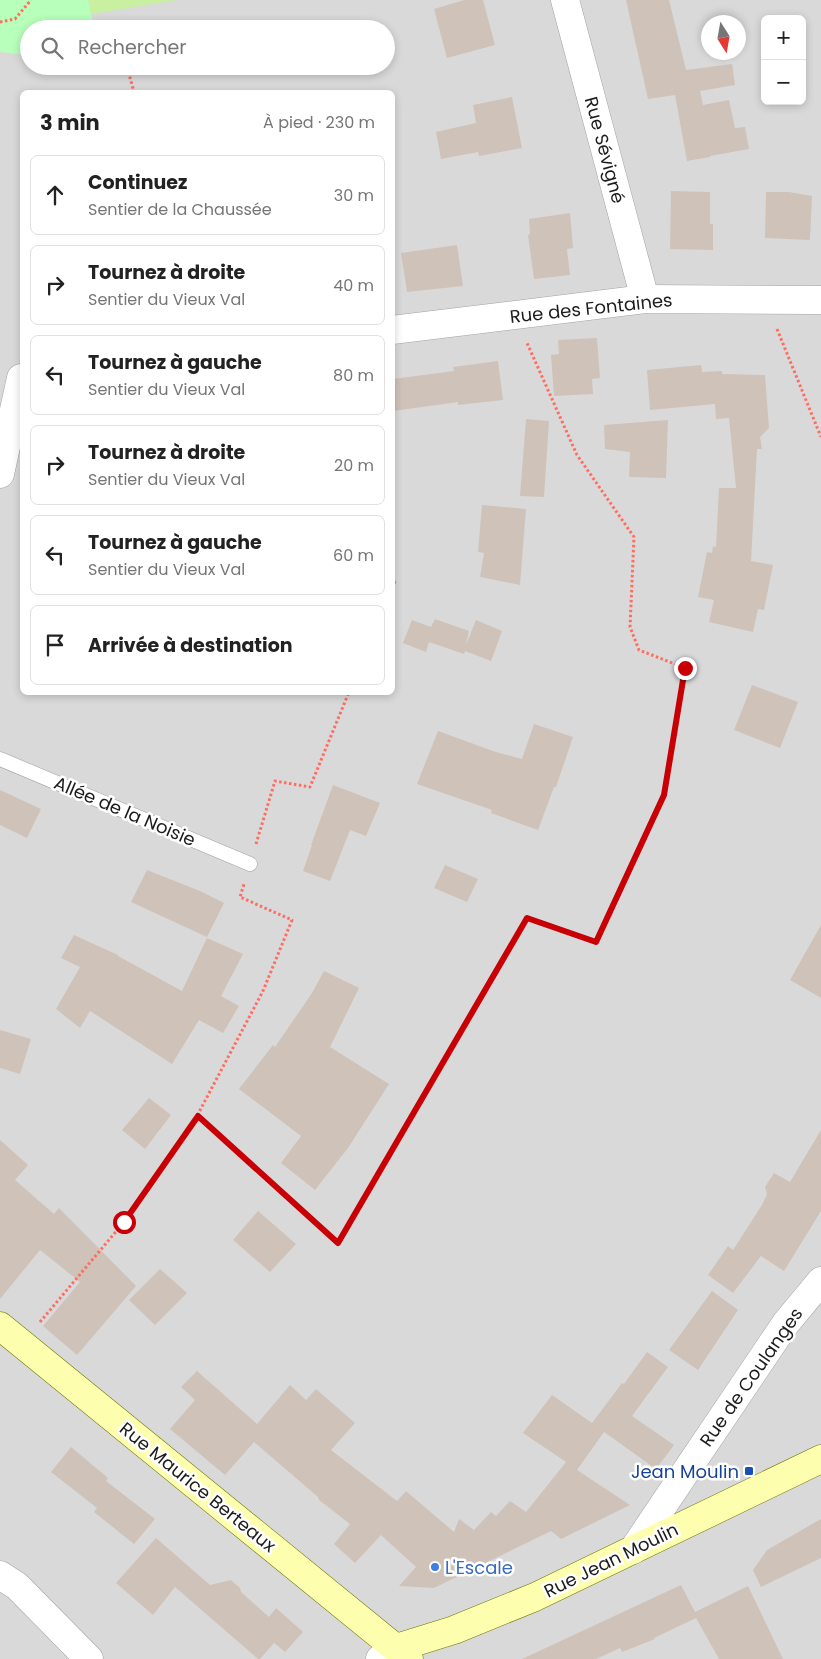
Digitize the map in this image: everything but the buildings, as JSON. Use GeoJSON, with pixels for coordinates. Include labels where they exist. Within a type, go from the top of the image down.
{"type":"FeatureCollection","features":[{"type":"Feature","properties":{"kind":"street","name":"Rue Sévigné"},"geometry":{"type":"LineString","coordinates":[[565,0],[645,299]]}},
{"type":"Feature","properties":{"kind":"street","name":"Rue des Fontaines"},"geometry":{"type":"LineString","coordinates":[[395,330],[645,299],[821,300]]}},
{"type":"Feature","properties":{"kind":"street"},"geometry":{"type":"LineString","coordinates":[[0,474],[14,378]]}},
{"type":"Feature","properties":{"kind":"street","name":"Rue de Coulanges"},"geometry":{"type":"LineString","coordinates":[[632,1550],[786,1323],[821,1281]]}},
{"type":"Feature","properties":{"kind":"street","name":"Rue Maurice Berteaux"},"geometry":{"type":"LineString","coordinates":[[0,1326],[395,1655]]}},
{"type":"Feature","properties":{"kind":"street","name":"Rue Jean Moulin"},"geometry":{"type":"LineString","coordinates":[[395,1655],[535,1597],[821,1459]]}},
{"type":"Feature","properties":{"kind":"street"},"geometry":{"type":"LineString","coordinates":[[0,1575],[17,1586],[89,1659]]}},
{"type":"Feature","properties":{"kind":"lane","name":"Allée de la Noisie"},"geometry":{"type":"LineString","coordinates":[[0,759],[250,864]]}},
{"type":"Feature","properties":{"kind":"path"},"geometry":{"type":"LineString","coordinates":[[0,22],[15,19],[31,0]]}},
{"type":"Feature","properties":{"kind":"path"},"geometry":{"type":"LineString","coordinates":[[129,75],[133,90]]}},
{"type":"Feature","properties":{"kind":"path"},"geometry":{"type":"LineString","coordinates":[[772,299],[777,332],[821,438]]}},
{"type":"Feature","properties":{"kind":"path"},"geometry":{"type":"LineString","coordinates":[[198,1116],[338,1243],[527,918],[596,942],[664,795],[685,668],[639,650],[630,627],[634,537],[577,455],[514,315]]}},
{"type":"Feature","properties":{"kind":"path"},"geometry":{"type":"LineString","coordinates":[[22,1344],[124,1222],[198,1116],[263,991],[292,920],[240,897],[275,781],[310,787],[348,695]]}},
{"type":"Feature","properties":{"kind":"shaded area"},"geometry":{"type":"Polygon","coordinates":[[[0,0],[821,0],[821,1659],[0,1659],[0,0]]]}},
{"type":"Feature","properties":{"kind":"green space"},"geometry":{"type":"Polygon","coordinates":[[[0,0],[88,0],[92,20],[20,20],[20,54],[0,52],[0,0]]]}},
{"type":"Feature","properties":{"kind":"green space"},"geometry":{"type":"Polygon","coordinates":[[[88,0],[177,0],[91,14],[88,0]]]}},
{"type":"Feature","properties":{"kind":"place","name":"Jean Moulin"},"geometry":{"type":"Point","coordinates":[749,1471]}},
{"type":"Feature","properties":{"kind":"place","name":"L'Escale"},"geometry":{"type":"Point","coordinates":[435,1567]}},
{"type":"Feature","properties":{"kind":"route"},"geometry":{"type":"LineString","coordinates":[[124,1222],[198,1116],[338,1243],[527,918],[596,942],[664,795],[685,668]]}}]}
